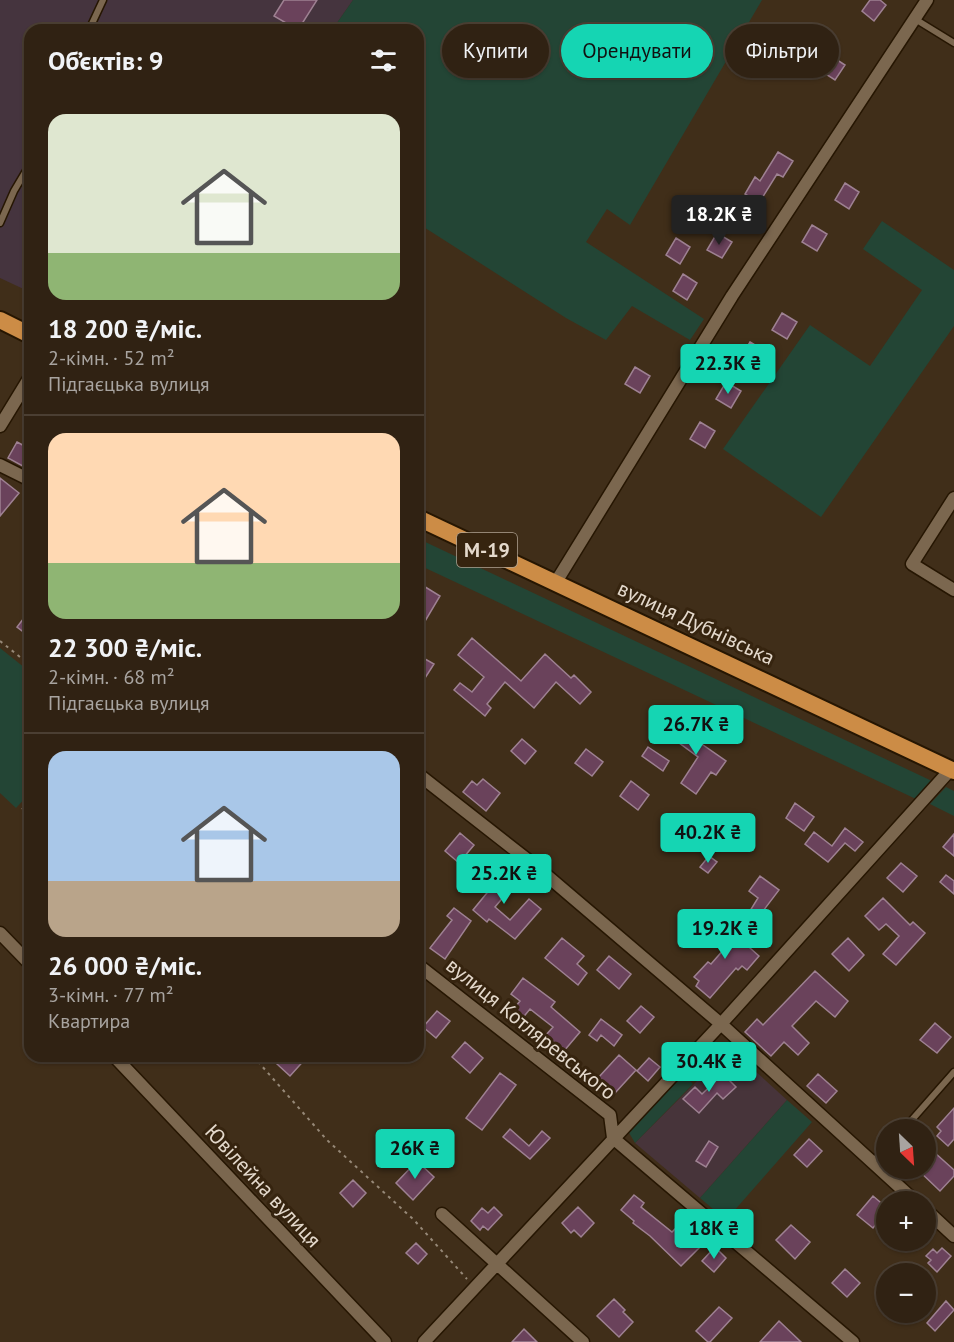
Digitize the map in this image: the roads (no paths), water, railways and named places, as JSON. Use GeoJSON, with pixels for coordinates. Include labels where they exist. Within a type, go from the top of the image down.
{"type":"FeatureCollection","features":[{"type":"Feature","properties":{"kind":"highway"},"geometry":{"type":"LineString","coordinates":[[0,320],[24,332]]}},
{"type":"Feature","properties":{"kind":"highway","name":"вулиця Дубнівська"},"geometry":{"type":"LineString","coordinates":[[424,521],[952,770]]}},
{"type":"Feature","properties":{"kind":"street"},"geometry":{"type":"LineString","coordinates":[[556,582],[732,296],[927,0]]}},
{"type":"Feature","properties":{"kind":"street"},"geometry":{"type":"LineString","coordinates":[[0,426],[24,387]]}},
{"type":"Feature","properties":{"kind":"street"},"geometry":{"type":"LineString","coordinates":[[0,465],[24,477]]}},
{"type":"Feature","properties":{"kind":"street"},"geometry":{"type":"LineString","coordinates":[[954,498],[912,564],[954,590]]}},
{"type":"Feature","properties":{"kind":"street"},"geometry":{"type":"LineString","coordinates":[[424,1342],[721,1024],[952,770]]}},
{"type":"Feature","properties":{"kind":"street"},"geometry":{"type":"LineString","coordinates":[[424,779],[538,868],[721,1024],[904,1191]]}},
{"type":"Feature","properties":{"kind":"street"},"geometry":{"type":"LineString","coordinates":[[0,933],[24,958]]}},
{"type":"Feature","properties":{"kind":"street","name":"вулиця Котляревського"},"geometry":{"type":"LineString","coordinates":[[424,970],[610,1115],[613,1138]]}},
{"type":"Feature","properties":{"kind":"street","name":"Ювілейна вулиця"},"geometry":{"type":"LineString","coordinates":[[120,1062],[385,1342]]}},
{"type":"Feature","properties":{"kind":"street"},"geometry":{"type":"LineString","coordinates":[[613,1138],[853,1342]]}},
{"type":"Feature","properties":{"kind":"street"},"geometry":{"type":"LineString","coordinates":[[442,1214],[496,1266],[583,1342]]}},
{"type":"Feature","properties":{"kind":"street"},"geometry":{"type":"LineString","coordinates":[[936,1219],[954,1236]]}},
{"type":"Feature","properties":{"kind":"lane"},"geometry":{"type":"LineString","coordinates":[[93,24],[103,0]]}},
{"type":"Feature","properties":{"kind":"lane"},"geometry":{"type":"LineString","coordinates":[[915,19],[954,43]]}},
{"type":"Feature","properties":{"kind":"lane"},"geometry":{"type":"LineString","coordinates":[[0,223],[24,174]]}},
{"type":"Feature","properties":{"kind":"lane"},"geometry":{"type":"LineString","coordinates":[[913,1119],[954,1072]]}},
{"type":"Feature","properties":{"kind":"lane"},"geometry":{"type":"LineString","coordinates":[[873,1162],[876,1159]]}}]}
